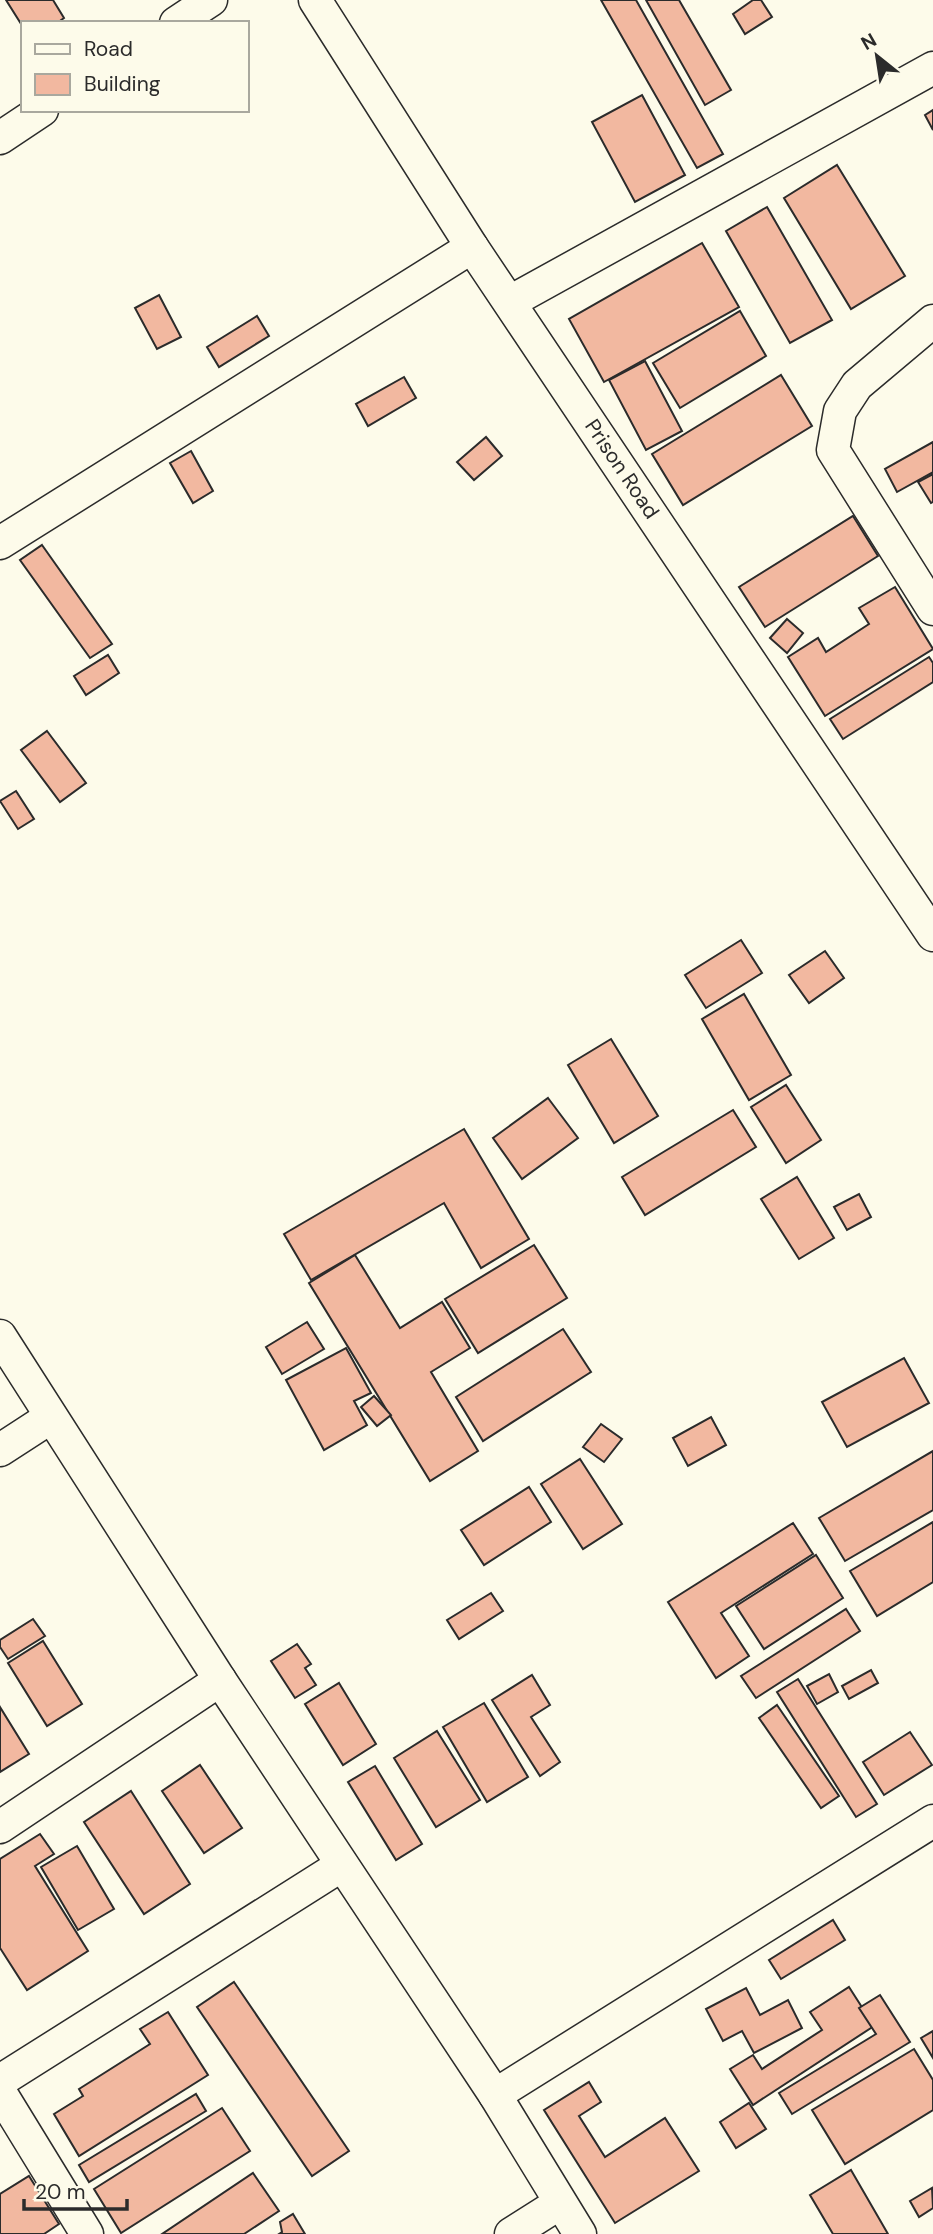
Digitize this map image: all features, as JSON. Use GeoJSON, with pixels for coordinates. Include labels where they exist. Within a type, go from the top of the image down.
{"type":"FeatureCollection","features":[{"type":"Feature","properties":{"kind":"street"},"geometry":{"type":"LineString","coordinates":[[179,21],[211,0]]}},
{"type":"Feature","properties":{"kind":"street","name":"Prison Road"},"geometry":{"type":"LineString","coordinates":[[315,0],[472,247],[933,935]]}},
{"type":"Feature","properties":{"kind":"street"},"geometry":{"type":"LineString","coordinates":[[510,302],[933,68]]}},
{"type":"Feature","properties":{"kind":"street"},"geometry":{"type":"LineString","coordinates":[[0,138],[39,112]]}},
{"type":"Feature","properties":{"kind":"street"},"geometry":{"type":"LineString","coordinates":[[0,543],[472,247]]}},
{"type":"Feature","properties":{"kind":"street"},"geometry":{"type":"LineString","coordinates":[[933,321],[857,385],[841,411],[833,450],[933,609]]}},
{"type":"Feature","properties":{"kind":"street"},"geometry":{"type":"LineString","coordinates":[[0,1336],[220,1680],[495,2095],[580,2234]]}},
{"type":"Feature","properties":{"kind":"street"},"geometry":{"type":"LineString","coordinates":[[0,1450],[51,1418]]}},
{"type":"Feature","properties":{"kind":"street"},"geometry":{"type":"LineString","coordinates":[[0,1827],[220,1680]]}},
{"type":"Feature","properties":{"kind":"street"},"geometry":{"type":"LineString","coordinates":[[495,2095],[933,1821]]}},
{"type":"Feature","properties":{"kind":"street"},"geometry":{"type":"LineString","coordinates":[[0,2081],[342,1865]]}},
{"type":"Feature","properties":{"kind":"street"},"geometry":{"type":"LineString","coordinates":[[0,2092],[87,2234]]}},
{"type":"Feature","properties":{"kind":"street"},"geometry":{"type":"LineString","coordinates":[[511,2234],[560,2203]]}},
{"type":"Feature","properties":{"kind":"building"},"geometry":{"type":"Polygon","coordinates":[[[6,0],[53,0],[64,18],[60,21],[21,21],[21,24],[6,0]]]}},
{"type":"Feature","properties":{"kind":"building"},"geometry":{"type":"Polygon","coordinates":[[[601,0],[636,0],[723,154],[697,168],[601,0]]]}},
{"type":"Feature","properties":{"kind":"building"},"geometry":{"type":"Polygon","coordinates":[[[646,0],[679,0],[731,90],[705,105],[646,0]]]}},
{"type":"Feature","properties":{"kind":"building"},"geometry":{"type":"Polygon","coordinates":[[[753,0],[761,0],[772,17],[745,34],[733,14],[753,0]]]}},
{"type":"Feature","properties":{"kind":"building"},"geometry":{"type":"Polygon","coordinates":[[[642,95],[685,175],[635,202],[592,122],[642,95]]]}},
{"type":"Feature","properties":{"kind":"building"},"geometry":{"type":"Polygon","coordinates":[[[933,110],[933,130],[925,115],[933,110]]]}},
{"type":"Feature","properties":{"kind":"building"},"geometry":{"type":"Polygon","coordinates":[[[837,165],[905,276],[851,309],[784,198],[837,165]]]}},
{"type":"Feature","properties":{"kind":"building"},"geometry":{"type":"Polygon","coordinates":[[[767,207],[832,320],[790,343],[726,231],[767,207]]]}},
{"type":"Feature","properties":{"kind":"building"},"geometry":{"type":"Polygon","coordinates":[[[702,243],[739,307],[604,382],[569,319],[702,243]]]}},
{"type":"Feature","properties":{"kind":"building"},"geometry":{"type":"Polygon","coordinates":[[[159,295],[181,337],[157,349],[135,308],[159,295]]]}},
{"type":"Feature","properties":{"kind":"building"},"geometry":{"type":"Polygon","coordinates":[[[740,311],[766,356],[680,408],[653,363],[740,311]]]}},
{"type":"Feature","properties":{"kind":"building"},"geometry":{"type":"Polygon","coordinates":[[[257,316],[269,336],[219,367],[207,347],[257,316]]]}},
{"type":"Feature","properties":{"kind":"building"},"geometry":{"type":"Polygon","coordinates":[[[645,361],[682,431],[646,450],[609,380],[645,361]]]}},
{"type":"Feature","properties":{"kind":"building"},"geometry":{"type":"Polygon","coordinates":[[[781,375],[812,426],[683,505],[652,454],[781,375]]]}},
{"type":"Feature","properties":{"kind":"building"},"geometry":{"type":"Polygon","coordinates":[[[404,377],[416,398],[368,426],[356,404],[404,377]]]}},
{"type":"Feature","properties":{"kind":"building"},"geometry":{"type":"Polygon","coordinates":[[[486,437],[502,456],[474,480],[457,462],[486,437]]]}},
{"type":"Feature","properties":{"kind":"building"},"geometry":{"type":"Polygon","coordinates":[[[933,442],[933,472],[897,492],[885,469],[933,442]]]}},
{"type":"Feature","properties":{"kind":"building"},"geometry":{"type":"Polygon","coordinates":[[[191,451],[213,491],[193,503],[170,463],[191,451]]]}},
{"type":"Feature","properties":{"kind":"building"},"geometry":{"type":"Polygon","coordinates":[[[933,474],[933,502],[931,503],[918,482],[933,474]]]}},
{"type":"Feature","properties":{"kind":"building"},"geometry":{"type":"Polygon","coordinates":[[[853,516],[878,556],[765,627],[739,587],[853,516]]]}},
{"type":"Feature","properties":{"kind":"building"},"geometry":{"type":"Polygon","coordinates":[[[42,545],[112,644],[90,658],[20,560],[42,545]]]}},
{"type":"Feature","properties":{"kind":"building"},"geometry":{"type":"Polygon","coordinates":[[[895,587],[933,649],[825,716],[788,657],[818,638],[826,652],[869,624],[859,608],[895,587]]]}},
{"type":"Feature","properties":{"kind":"building"},"geometry":{"type":"Polygon","coordinates":[[[787,619],[803,633],[787,653],[770,638],[787,619]]]}},
{"type":"Feature","properties":{"kind":"building"},"geometry":{"type":"Polygon","coordinates":[[[108,655],[119,673],[86,695],[74,676],[108,655]]]}},
{"type":"Feature","properties":{"kind":"building"},"geometry":{"type":"Polygon","coordinates":[[[929,657],[933,663],[933,682],[843,739],[830,719],[929,657]]]}},
{"type":"Feature","properties":{"kind":"building"},"geometry":{"type":"Polygon","coordinates":[[[47,731],[86,783],[60,802],[21,750],[47,731]]]}},
{"type":"Feature","properties":{"kind":"building"},"geometry":{"type":"Polygon","coordinates":[[[16,791],[34,819],[18,829],[0,801],[16,791]]]}},
{"type":"Feature","properties":{"kind":"building"},"geometry":{"type":"Polygon","coordinates":[[[741,940],[762,973],[706,1008],[685,975],[741,940]]]}},
{"type":"Feature","properties":{"kind":"building"},"geometry":{"type":"Polygon","coordinates":[[[825,951],[844,978],[809,1003],[789,975],[825,951]]]}},
{"type":"Feature","properties":{"kind":"building"},"geometry":{"type":"Polygon","coordinates":[[[744,994],[791,1075],[749,1100],[702,1019],[744,994]]]}},
{"type":"Feature","properties":{"kind":"building"},"geometry":{"type":"Polygon","coordinates":[[[611,1039],[658,1116],[614,1143],[568,1065],[611,1039]]]}},
{"type":"Feature","properties":{"kind":"building"},"geometry":{"type":"Polygon","coordinates":[[[786,1085],[821,1140],[786,1163],[751,1107],[786,1085]]]}},
{"type":"Feature","properties":{"kind":"building"},"geometry":{"type":"Polygon","coordinates":[[[548,1098],[578,1138],[522,1179],[493,1138],[548,1098]]]}},
{"type":"Feature","properties":{"kind":"building"},"geometry":{"type":"Polygon","coordinates":[[[733,1110],[756,1147],[645,1215],[622,1177],[733,1110]]]}},
{"type":"Feature","properties":{"kind":"building"},"geometry":{"type":"Polygon","coordinates":[[[464,1129],[529,1239],[481,1268],[444,1203],[311,1280],[284,1234],[464,1129]]]}},
{"type":"Feature","properties":{"kind":"building"},"geometry":{"type":"Polygon","coordinates":[[[797,1177],[834,1238],[799,1259],[761,1199],[797,1177]]]}},
{"type":"Feature","properties":{"kind":"building"},"geometry":{"type":"Polygon","coordinates":[[[859,1194],[871,1217],[847,1230],[834,1207],[859,1194]]]}},
{"type":"Feature","properties":{"kind":"building"},"geometry":{"type":"Polygon","coordinates":[[[534,1245],[567,1298],[478,1353],[445,1299],[534,1245]]]}},
{"type":"Feature","properties":{"kind":"building"},"geometry":{"type":"Polygon","coordinates":[[[355,1255],[400,1328],[442,1302],[470,1348],[431,1372],[478,1451],[430,1481],[309,1283],[355,1255]]]}},
{"type":"Feature","properties":{"kind":"building"},"geometry":{"type":"Polygon","coordinates":[[[307,1322],[324,1349],[282,1374],[266,1347],[307,1322]]]}},
{"type":"Feature","properties":{"kind":"building"},"geometry":{"type":"Polygon","coordinates":[[[563,1329],[591,1372],[483,1441],[456,1397],[563,1329]]]}},
{"type":"Feature","properties":{"kind":"building"},"geometry":{"type":"Polygon","coordinates":[[[346,1348],[371,1393],[354,1401],[367,1425],[324,1450],[286,1380],[346,1348]]]}},
{"type":"Feature","properties":{"kind":"building"},"geometry":{"type":"Polygon","coordinates":[[[904,1358],[929,1403],[847,1447],[822,1402],[904,1358]]]}},
{"type":"Feature","properties":{"kind":"building"},"geometry":{"type":"Polygon","coordinates":[[[374,1396],[391,1415],[377,1426],[361,1407],[374,1396]]]}},
{"type":"Feature","properties":{"kind":"building"},"geometry":{"type":"Polygon","coordinates":[[[711,1417],[726,1445],[688,1466],[673,1438],[711,1417]]]}},
{"type":"Feature","properties":{"kind":"building"},"geometry":{"type":"Polygon","coordinates":[[[601,1424],[622,1439],[604,1462],[583,1447],[601,1424]]]}},
{"type":"Feature","properties":{"kind":"building"},"geometry":{"type":"Polygon","coordinates":[[[933,1451],[933,1510],[845,1561],[819,1518],[933,1451]]]}},
{"type":"Feature","properties":{"kind":"building"},"geometry":{"type":"Polygon","coordinates":[[[580,1459],[622,1524],[583,1549],[541,1484],[580,1459]]]}},
{"type":"Feature","properties":{"kind":"building"},"geometry":{"type":"Polygon","coordinates":[[[529,1487],[551,1522],[484,1565],[461,1530],[529,1487]]]}},
{"type":"Feature","properties":{"kind":"building"},"geometry":{"type":"Polygon","coordinates":[[[933,1522],[933,1582],[877,1616],[850,1571],[933,1522]]]}},
{"type":"Feature","properties":{"kind":"building"},"geometry":{"type":"Polygon","coordinates":[[[793,1523],[813,1554],[721,1613],[749,1656],[716,1678],[668,1602],[793,1523]]]}},
{"type":"Feature","properties":{"kind":"building"},"geometry":{"type":"Polygon","coordinates":[[[816,1555],[843,1598],[764,1649],[736,1606],[816,1555]]]}},
{"type":"Feature","properties":{"kind":"building"},"geometry":{"type":"Polygon","coordinates":[[[491,1593],[503,1611],[459,1639],[447,1620],[491,1593]]]}},
{"type":"Feature","properties":{"kind":"building"},"geometry":{"type":"Polygon","coordinates":[[[846,1609],[860,1631],[756,1698],[741,1676],[846,1609]]]}},
{"type":"Feature","properties":{"kind":"building"},"geometry":{"type":"Polygon","coordinates":[[[33,1619],[45,1636],[8,1659],[0,1647],[0,1640],[33,1619]]]}},
{"type":"Feature","properties":{"kind":"building"},"geometry":{"type":"Polygon","coordinates":[[[43,1641],[82,1704],[47,1726],[8,1663],[43,1641]]]}},
{"type":"Feature","properties":{"kind":"building"},"geometry":{"type":"Polygon","coordinates":[[[297,1644],[311,1664],[305,1668],[316,1685],[295,1698],[271,1661],[297,1644]]]}},
{"type":"Feature","properties":{"kind":"building"},"geometry":{"type":"Polygon","coordinates":[[[871,1670],[878,1683],[849,1699],[842,1686],[871,1670]]]}},
{"type":"Feature","properties":{"kind":"building"},"geometry":{"type":"Polygon","coordinates":[[[829,1674],[838,1692],[817,1704],[807,1686],[829,1674]]]}},
{"type":"Feature","properties":{"kind":"building"},"geometry":{"type":"Polygon","coordinates":[[[532,1675],[550,1705],[531,1717],[560,1762],[540,1776],[492,1700],[532,1675]]]}},
{"type":"Feature","properties":{"kind":"building"},"geometry":{"type":"Polygon","coordinates":[[[798,1679],[877,1804],[856,1817],[777,1692],[798,1679]]]}},
{"type":"Feature","properties":{"kind":"building"},"geometry":{"type":"Polygon","coordinates":[[[339,1683],[376,1744],[343,1765],[305,1704],[339,1683]]]}},
{"type":"Feature","properties":{"kind":"building"},"geometry":{"type":"Polygon","coordinates":[[[484,1703],[528,1777],[487,1802],[443,1727],[484,1703]]]}},
{"type":"Feature","properties":{"kind":"building"},"geometry":{"type":"Polygon","coordinates":[[[777,1705],[839,1796],[821,1808],[759,1718],[777,1705]]]}},
{"type":"Feature","properties":{"kind":"building"},"geometry":{"type":"Polygon","coordinates":[[[0,1707],[29,1754],[0,1772],[0,1707]]]}},
{"type":"Feature","properties":{"kind":"building"},"geometry":{"type":"Polygon","coordinates":[[[437,1731],[480,1800],[436,1827],[394,1758],[437,1731]]]}},
{"type":"Feature","properties":{"kind":"building"},"geometry":{"type":"Polygon","coordinates":[[[910,1732],[932,1765],[884,1795],[863,1762],[910,1732]]]}},
{"type":"Feature","properties":{"kind":"building"},"geometry":{"type":"Polygon","coordinates":[[[200,1765],[242,1828],[204,1853],[162,1791],[200,1765]]]}},
{"type":"Feature","properties":{"kind":"building"},"geometry":{"type":"Polygon","coordinates":[[[375,1766],[422,1844],[396,1860],[348,1782],[375,1766]]]}},
{"type":"Feature","properties":{"kind":"building"},"geometry":{"type":"Polygon","coordinates":[[[131,1791],[190,1884],[144,1914],[84,1822],[131,1791]]]}},
{"type":"Feature","properties":{"kind":"building"},"geometry":{"type":"Polygon","coordinates":[[[40,1834],[54,1854],[35,1866],[88,1951],[27,1990],[0,1948],[0,1859],[40,1834]]]}},
{"type":"Feature","properties":{"kind":"building"},"geometry":{"type":"Polygon","coordinates":[[[77,1846],[114,1909],[78,1930],[41,1867],[77,1846]]]}},
{"type":"Feature","properties":{"kind":"building"},"geometry":{"type":"Polygon","coordinates":[[[833,1920],[845,1940],[781,1979],[769,1960],[833,1920]]]}},
{"type":"Feature","properties":{"kind":"building"},"geometry":{"type":"Polygon","coordinates":[[[234,1982],[349,2151],[312,2176],[197,2007],[234,1982]]]}},
{"type":"Feature","properties":{"kind":"building"},"geometry":{"type":"Polygon","coordinates":[[[849,1987],[874,2026],[753,2105],[730,2069],[753,2055],[762,2069],[822,2030],[810,2012],[849,1987]]]}},
{"type":"Feature","properties":{"kind":"building"},"geometry":{"type":"Polygon","coordinates":[[[746,1988],[760,2015],[788,2000],[802,2028],[754,2053],[742,2031],[723,2041],[706,2009],[746,1988]]]}},
{"type":"Feature","properties":{"kind":"building"},"geometry":{"type":"Polygon","coordinates":[[[880,1995],[910,2042],[792,2114],[779,2093],[876,2034],[859,2008],[880,1995]]]}},
{"type":"Feature","properties":{"kind":"building"},"geometry":{"type":"Polygon","coordinates":[[[168,2012],[208,2075],[79,2156],[54,2114],[83,2096],[79,2089],[150,2044],[140,2029],[168,2012]]]}},
{"type":"Feature","properties":{"kind":"building"},"geometry":{"type":"Polygon","coordinates":[[[933,2031],[933,2058],[921,2038],[933,2031]]]}},
{"type":"Feature","properties":{"kind":"building"},"geometry":{"type":"Polygon","coordinates":[[[914,2049],[933,2080],[933,2110],[845,2164],[812,2110],[914,2049]]]}},
{"type":"Feature","properties":{"kind":"building"},"geometry":{"type":"Polygon","coordinates":[[[589,2082],[601,2102],[579,2116],[605,2157],[665,2118],[699,2171],[615,2223],[544,2110],[589,2082]]]}},
{"type":"Feature","properties":{"kind":"building"},"geometry":{"type":"Polygon","coordinates":[[[196,2094],[206,2111],[89,2182],[79,2165],[196,2094]]]}},
{"type":"Feature","properties":{"kind":"building"},"geometry":{"type":"Polygon","coordinates":[[[749,2103],[766,2129],[736,2148],[720,2122],[749,2103]]]}},
{"type":"Feature","properties":{"kind":"building"},"geometry":{"type":"Polygon","coordinates":[[[222,2108],[250,2151],[121,2233],[94,2189],[222,2108]]]}},
{"type":"Feature","properties":{"kind":"building"},"geometry":{"type":"Polygon","coordinates":[[[851,2170],[888,2234],[833,2234],[810,2195],[851,2170]]]}},
{"type":"Feature","properties":{"kind":"building"},"geometry":{"type":"Polygon","coordinates":[[[253,2173],[279,2211],[244,2234],[162,2234],[253,2173]]]}},
{"type":"Feature","properties":{"kind":"building"},"geometry":{"type":"Polygon","coordinates":[[[29,2176],[59,2224],[44,2234],[0,2234],[0,2194],[29,2176]]]}},
{"type":"Feature","properties":{"kind":"building"},"geometry":{"type":"Polygon","coordinates":[[[932,2188],[933,2208],[919,2217],[910,2201],[932,2188]]]}},
{"type":"Feature","properties":{"kind":"building"},"geometry":{"type":"Polygon","coordinates":[[[293,2214],[305,2234],[279,2234],[282,2232],[280,2222],[293,2214]]]}}]}
